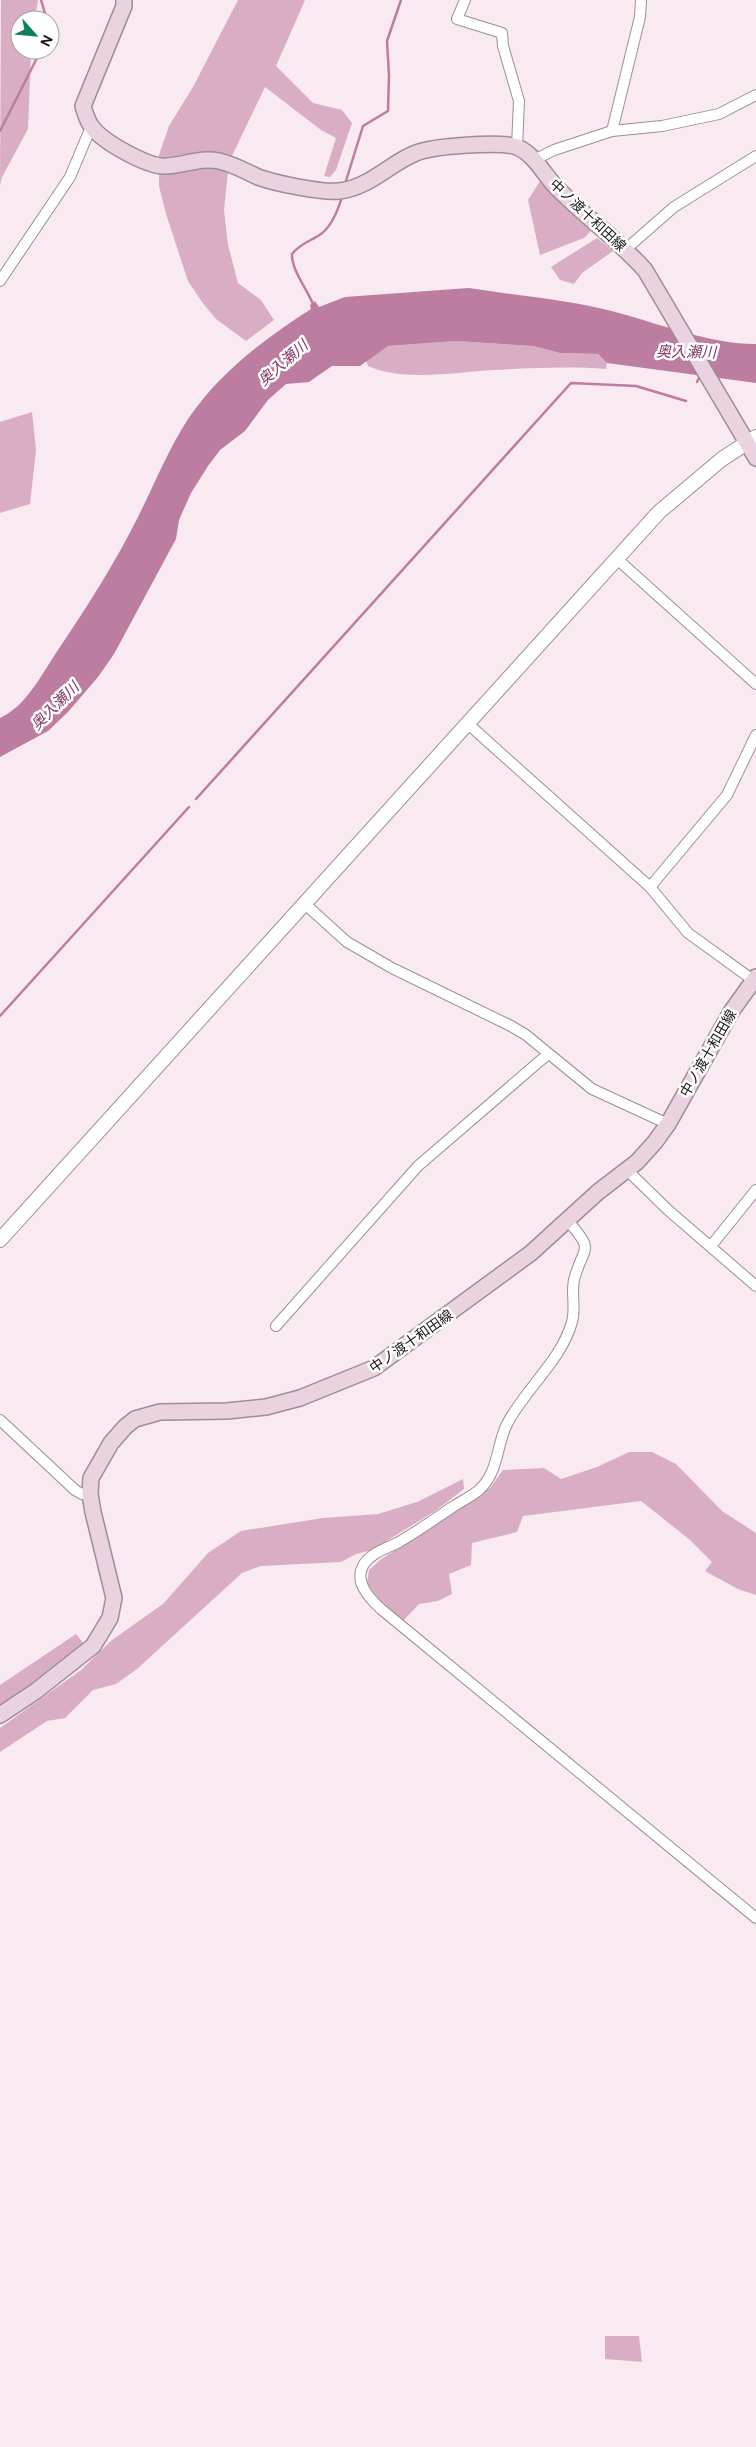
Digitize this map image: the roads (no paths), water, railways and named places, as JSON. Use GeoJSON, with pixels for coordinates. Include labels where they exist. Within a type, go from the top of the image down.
{"type":"FeatureCollection","features":[{"type":"Feature","properties":{"kind":"main road"},"geometry":{"type":"LineString","coordinates":[[124,0],[124,6],[83,106],[91,127],[110,141],[155,165],[167,166],[210,159],[221,161],[270,181],[344,190],[416,153],[475,145],[517,147]]}},
{"type":"Feature","properties":{"kind":"main road","name":"中ノ渡十和田線"},"geometry":{"type":"LineString","coordinates":[[517,147],[534,160],[560,192],[626,249],[645,270],[726,406],[751,439],[756,458]]}},
{"type":"Feature","properties":{"kind":"main road","name":"中ノ渡十和田線"},"geometry":{"type":"LineString","coordinates":[[0,1715],[36,1691],[93,1646],[110,1618],[114,1598],[90,1494],[93,1472],[112,1443],[135,1419],[160,1412],[227,1411],[266,1407],[300,1398],[374,1368],[531,1252],[568,1221],[598,1192],[628,1170],[656,1142],[721,1029],[754,982]]}},
{"type":"Feature","properties":{"kind":"street"},"geometry":{"type":"LineString","coordinates":[[465,0],[457,19],[502,33],[503,46],[519,101],[517,147]]}},
{"type":"Feature","properties":{"kind":"street"},"geometry":{"type":"LineString","coordinates":[[612,131],[640,17],[641,0]]}},
{"type":"Feature","properties":{"kind":"street"},"geometry":{"type":"LineString","coordinates":[[534,160],[554,150],[612,131],[662,126],[719,114],[756,95]]}},
{"type":"Feature","properties":{"kind":"street"},"geometry":{"type":"LineString","coordinates":[[0,280],[70,177],[91,127]]}},
{"type":"Feature","properties":{"kind":"street"},"geometry":{"type":"LineString","coordinates":[[626,249],[674,207],[756,156]]}},
{"type":"Feature","properties":{"kind":"street"},"geometry":{"type":"LineString","coordinates":[[0,1240],[659,512],[751,439]]}},
{"type":"Feature","properties":{"kind":"street"},"geometry":{"type":"LineString","coordinates":[[616,558],[756,684]]}},
{"type":"Feature","properties":{"kind":"street"},"geometry":{"type":"LineString","coordinates":[[467,723],[650,887],[688,933],[754,982]]}},
{"type":"Feature","properties":{"kind":"street"},"geometry":{"type":"LineString","coordinates":[[650,887],[727,795],[756,735]]}},
{"type":"Feature","properties":{"kind":"street"},"geometry":{"type":"LineString","coordinates":[[305,904],[347,942],[392,968],[510,1026],[592,1089],[668,1124]]}},
{"type":"Feature","properties":{"kind":"street"},"geometry":{"type":"LineString","coordinates":[[276,1326],[418,1166],[548,1054]]}},
{"type":"Feature","properties":{"kind":"street"},"geometry":{"type":"LineString","coordinates":[[628,1170],[668,1210],[756,1286]]}},
{"type":"Feature","properties":{"kind":"street"},"geometry":{"type":"LineString","coordinates":[[711,1246],[756,1190]]}},
{"type":"Feature","properties":{"kind":"street"},"geometry":{"type":"LineString","coordinates":[[568,1221],[585,1240],[587,1248],[574,1280],[572,1321],[565,1338],[548,1365],[515,1408],[505,1427],[490,1477],[479,1490],[400,1542],[374,1555],[364,1564],[361,1574],[362,1585],[368,1597],[756,1918]]}},
{"type":"Feature","properties":{"kind":"street"},"geometry":{"type":"LineString","coordinates":[[0,1420],[75,1490],[82,1494],[90,1494]]}},
{"type":"Feature","properties":{"kind":"water","name":"奥入瀬川"},"geometry":{"type":"Polygon","coordinates":[[[469,288],[582,305],[619,313],[721,341],[756,344],[756,383],[607,363],[598,354],[560,353],[533,346],[456,341],[388,346],[360,366],[332,366],[309,382],[286,384],[268,400],[245,431],[220,450],[208,466],[191,493],[179,520],[176,539],[114,654],[98,677],[68,712],[48,731],[0,757],[0,718],[17,706],[38,681],[119,552],[188,419],[200,402],[228,372],[276,332],[311,309],[310,305],[315,301],[319,307],[345,297],[469,288]]]}},
{"type":"Feature","properties":{"kind":"waterway"},"geometry":{"type":"LineString","coordinates":[[41,0],[44,10]]}},
{"type":"Feature","properties":{"kind":"waterway"},"geometry":{"type":"LineString","coordinates":[[345,184],[363,126],[388,111],[387,41],[401,0]]}},
{"type":"Feature","properties":{"kind":"waterway"},"geometry":{"type":"LineString","coordinates":[[0,131],[36,60]]}},
{"type":"Feature","properties":{"kind":"waterway"},"geometry":{"type":"LineString","coordinates":[[313,304],[294,266],[292,254],[302,245],[325,231],[334,217],[342,197]]}},
{"type":"Feature","properties":{"kind":"waterway"},"geometry":{"type":"LineString","coordinates":[[697,382],[701,374]]}},
{"type":"Feature","properties":{"kind":"waterway"},"geometry":{"type":"LineString","coordinates":[[196,799],[571,383],[636,386],[686,401]]}},
{"type":"Feature","properties":{"kind":"waterway"},"geometry":{"type":"LineString","coordinates":[[0,1016],[189,807]]}}]}
